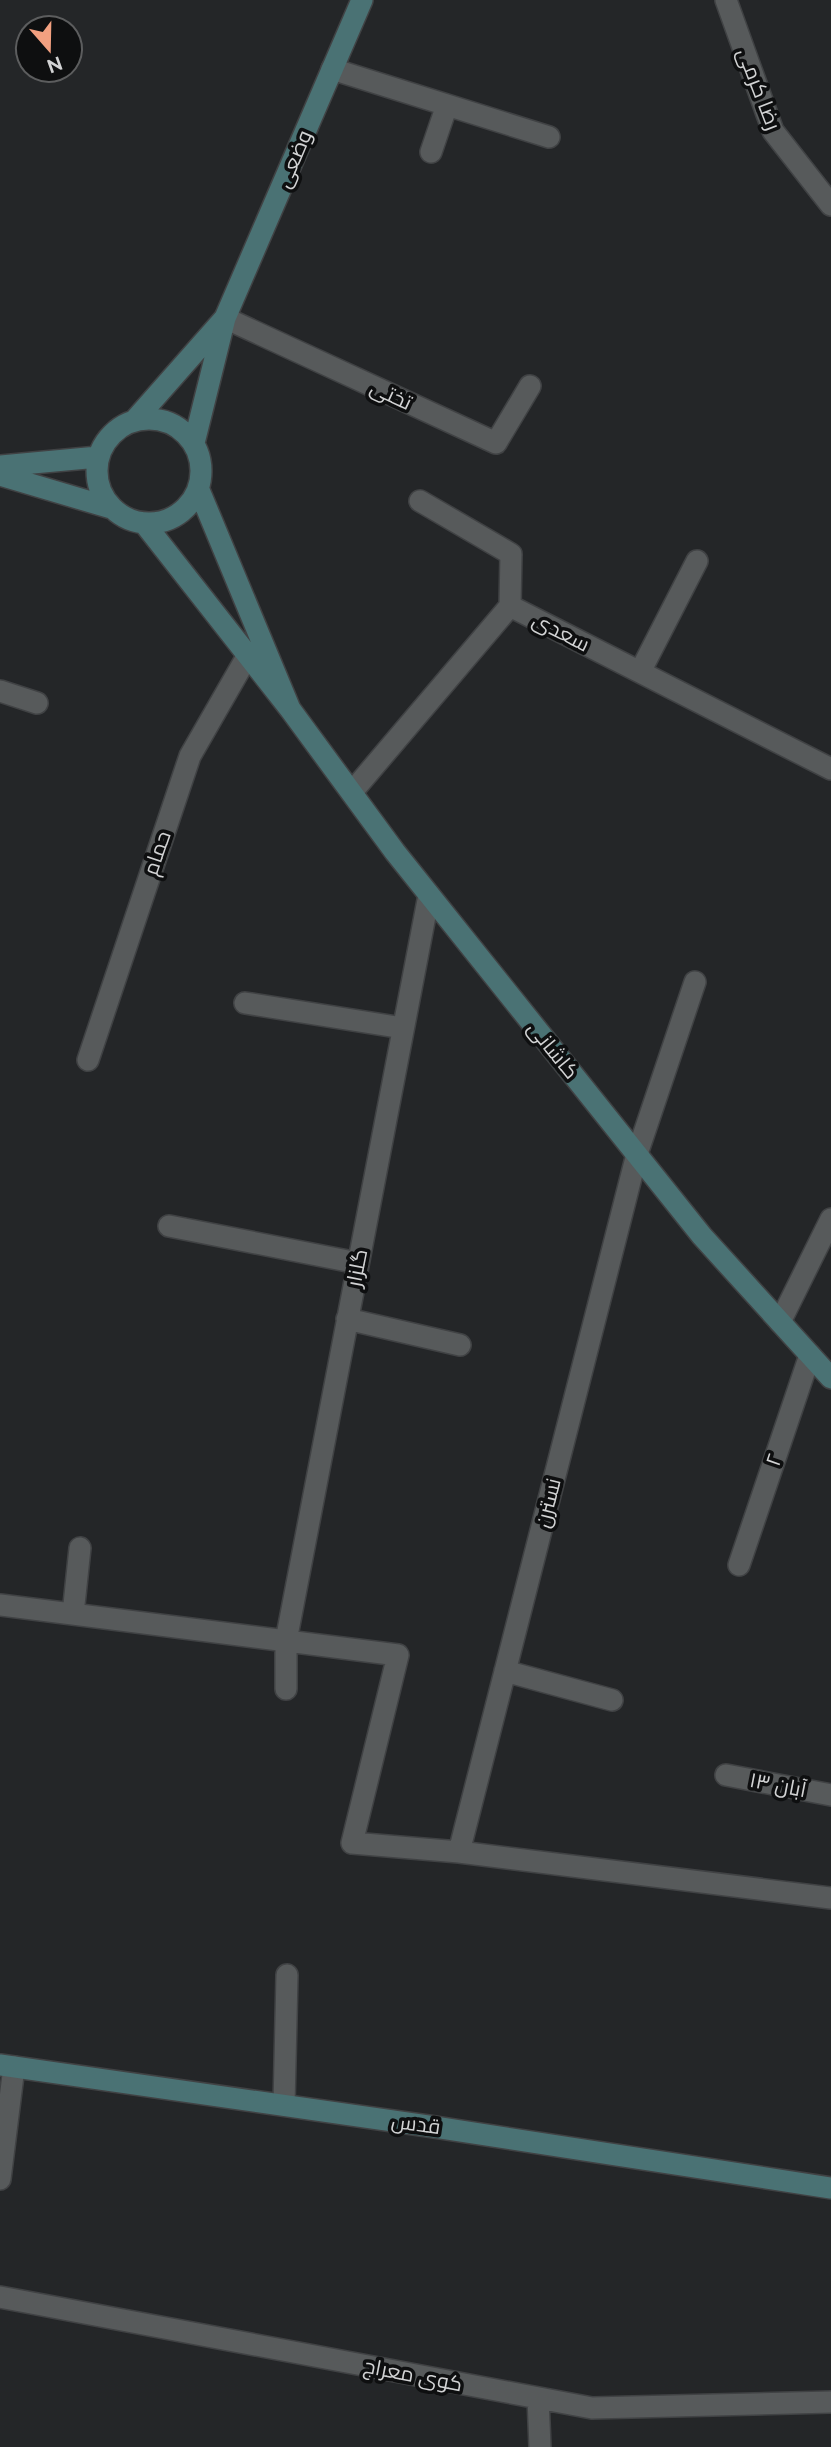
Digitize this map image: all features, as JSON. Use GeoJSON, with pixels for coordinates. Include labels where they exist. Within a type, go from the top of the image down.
{"type":"FeatureCollection","features":[{"type":"Feature","properties":{"kind":"street","name":"وضعی"},"geometry":{"type":"LineString","coordinates":[[225,318],[362,0]]}},
{"type":"Feature","properties":{"kind":"street","name":"رضا کرمی"},"geometry":{"type":"LineString","coordinates":[[726,0],[773,131],[831,205]]}},
{"type":"Feature","properties":{"kind":"street"},"geometry":{"type":"LineString","coordinates":[[332,69],[549,137]]}},
{"type":"Feature","properties":{"kind":"street"},"geometry":{"type":"LineString","coordinates":[[431,152],[447,105]]}},
{"type":"Feature","properties":{"kind":"street"},"geometry":{"type":"LineString","coordinates":[[135,420],[225,318]]}},
{"type":"Feature","properties":{"kind":"street"},"geometry":{"type":"LineString","coordinates":[[194,443],[225,318]]}},
{"type":"Feature","properties":{"kind":"street","name":"تختی"},"geometry":{"type":"LineString","coordinates":[[225,318],[496,443],[530,386]]}},
{"type":"Feature","properties":{"kind":"street"},"geometry":{"type":"LineString","coordinates":[[0,475],[111,508],[126,519],[144,523],[162,522],[179,515],[199,489],[202,473],[200,457],[194,443],[183,430],[169,422],[153,418],[135,420],[118,428],[106,441],[98,457],[96,475],[101,493],[111,508]]}},
{"type":"Feature","properties":{"kind":"street"},"geometry":{"type":"LineString","coordinates":[[0,466],[98,457]]}},
{"type":"Feature","properties":{"kind":"street"},"geometry":{"type":"LineString","coordinates":[[199,489],[290,709]]}},
{"type":"Feature","properties":{"kind":"street"},"geometry":{"type":"LineString","coordinates":[[420,501],[512,554],[510,606]]}},
{"type":"Feature","properties":{"kind":"street"},"geometry":{"type":"LineString","coordinates":[[144,523],[290,709]]}},
{"type":"Feature","properties":{"kind":"street"},"geometry":{"type":"LineString","coordinates":[[640,672],[697,561]]}},
{"type":"Feature","properties":{"kind":"street","name":"سعدی"},"geometry":{"type":"LineString","coordinates":[[352,792],[510,606],[831,769]]}},
{"type":"Feature","properties":{"kind":"street","name":"حمام"},"geometry":{"type":"LineString","coordinates":[[88,1060],[190,756],[248,654]]}},
{"type":"Feature","properties":{"kind":"street"},"geometry":{"type":"LineString","coordinates":[[0,691],[37,703]]}},
{"type":"Feature","properties":{"kind":"street","name":"کاشانی"},"geometry":{"type":"LineString","coordinates":[[290,709],[429,895],[702,1236],[831,1378]]}},
{"type":"Feature","properties":{"kind":"street","name":"گلزار"},"geometry":{"type":"LineString","coordinates":[[286,1689],[286,1641],[429,895]]}},
{"type":"Feature","properties":{"kind":"street","name":"نسترن"},"geometry":{"type":"LineString","coordinates":[[459,1852],[637,1154],[695,982]]}},
{"type":"Feature","properties":{"kind":"street"},"geometry":{"type":"LineString","coordinates":[[245,1003],[404,1028]]}},
{"type":"Feature","properties":{"kind":"street"},"geometry":{"type":"LineString","coordinates":[[780,1322],[831,1219]]}},
{"type":"Feature","properties":{"kind":"street"},"geometry":{"type":"LineString","coordinates":[[169,1226],[358,1263]]}},
{"type":"Feature","properties":{"kind":"street"},"geometry":{"type":"LineString","coordinates":[[347,1319],[460,1345]]}},
{"type":"Feature","properties":{"kind":"street","name":"۲"},"geometry":{"type":"LineString","coordinates":[[739,1565],[810,1355]]}},
{"type":"Feature","properties":{"kind":"street"},"geometry":{"type":"LineString","coordinates":[[74,1614],[80,1548]]}},
{"type":"Feature","properties":{"kind":"street"},"geometry":{"type":"LineString","coordinates":[[0,1605],[397,1655],[352,1843],[459,1852],[831,1898]]}},
{"type":"Feature","properties":{"kind":"street"},"geometry":{"type":"LineString","coordinates":[[505,1671],[612,1700]]}},
{"type":"Feature","properties":{"kind":"street","name":"۱۳ آبان"},"geometry":{"type":"LineString","coordinates":[[726,1775],[831,1795]]}},
{"type":"Feature","properties":{"kind":"street"},"geometry":{"type":"LineString","coordinates":[[284,2105],[287,1975]]}},
{"type":"Feature","properties":{"kind":"street"},"geometry":{"type":"LineString","coordinates":[[0,2179],[7,2066]]}},
{"type":"Feature","properties":{"kind":"street","name":"قدس"},"geometry":{"type":"LineString","coordinates":[[7,2066],[831,2188]]}},
{"type":"Feature","properties":{"kind":"street","name":"کوی معراج"},"geometry":{"type":"LineString","coordinates":[[0,2297],[592,2408],[831,2402]]}},
{"type":"Feature","properties":{"kind":"street"},"geometry":{"type":"LineString","coordinates":[[538,2398],[540,2447]]}}]}
